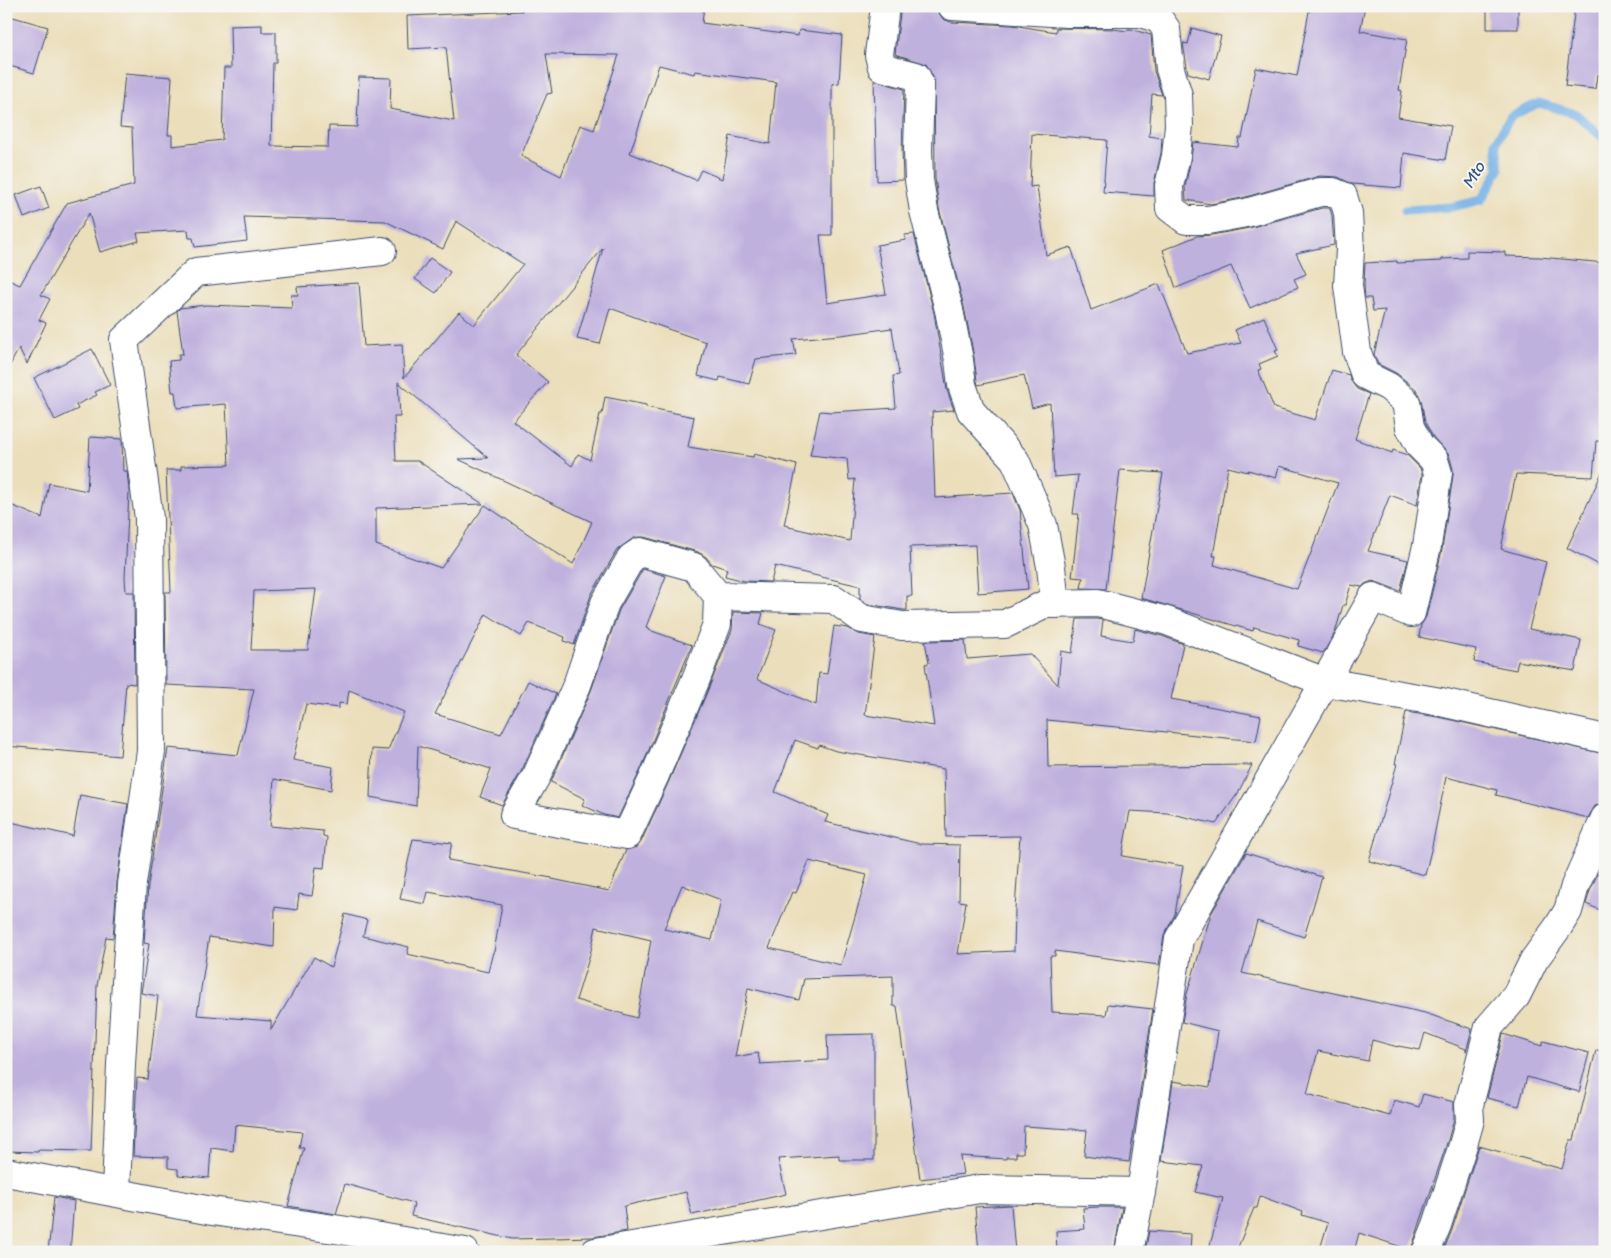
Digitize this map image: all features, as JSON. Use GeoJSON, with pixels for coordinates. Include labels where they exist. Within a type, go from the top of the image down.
{"type":"FeatureCollection","features":[{"type":"Feature","properties":{"kind":"street"},"geometry":{"type":"LineString","coordinates":[[885,6],[879,55],[882,67],[916,76],[920,86],[918,150],[921,196],[949,310],[962,385],[971,411],[1015,460],[1030,494],[1043,525],[1052,567],[1055,604]]}},
{"type":"Feature","properties":{"kind":"street"},"geometry":{"type":"LineString","coordinates":[[952,6],[1066,13],[1141,13],[1159,19],[1166,29],[1170,69],[1178,95],[1179,124],[1176,156],[1169,186],[1170,208],[1186,220],[1208,220],[1246,213],[1320,192],[1334,192],[1343,196],[1348,213],[1350,249],[1348,286],[1357,352],[1365,375],[1389,387],[1406,402],[1410,427],[1420,446],[1434,460],[1438,473],[1426,546],[1411,613],[1373,597],[1179,939],[1141,1192],[1129,1252]]}},
{"type":"Feature","properties":{"kind":"street"},"geometry":{"type":"LineString","coordinates":[[116,1192],[121,1064],[132,884],[151,751],[149,518],[124,340],[196,272],[382,251]]}},
{"type":"Feature","properties":{"kind":"street"},"geometry":{"type":"LineString","coordinates":[[718,596],[717,624],[700,670],[655,776],[627,835],[514,816],[537,774],[577,685],[605,603],[631,558],[640,552],[694,567],[718,596],[834,599],[862,619],[902,626],[1005,624],[1046,604],[1098,602],[1167,621],[1325,682],[1441,702],[1605,739]]}},
{"type":"Feature","properties":{"kind":"street"},"geometry":{"type":"LineString","coordinates":[[1426,1252],[1437,1225],[1463,1145],[1470,1120],[1470,1097],[1489,1028],[1516,996],[1534,960],[1568,911],[1585,860],[1605,818]]}},
{"type":"Feature","properties":{"kind":"street"},"geometry":{"type":"LineString","coordinates":[[6,1172],[212,1211],[341,1230],[465,1252]]}},
{"type":"Feature","properties":{"kind":"street"},"geometry":{"type":"LineString","coordinates":[[595,1252],[980,1189],[1141,1192]]}},
{"type":"Feature","properties":{"kind":"building"},"geometry":{"type":"Polygon","coordinates":[[[594,6],[624,6],[666,12],[666,6],[704,6],[702,23],[798,36],[799,30],[842,35],[839,83],[832,84],[832,235],[820,235],[827,303],[886,294],[877,245],[906,240],[905,235],[914,234],[934,313],[947,390],[954,410],[932,412],[935,498],[1013,493],[1020,510],[1028,589],[978,593],[975,545],[910,547],[912,596],[907,596],[907,610],[903,610],[868,604],[860,599],[860,586],[775,566],[771,582],[745,581],[725,576],[727,569],[712,564],[698,552],[644,537],[632,539],[617,550],[591,595],[574,645],[564,641],[565,637],[529,623],[521,636],[486,614],[435,714],[501,734],[528,681],[556,694],[523,768],[502,805],[480,797],[491,769],[418,746],[416,806],[370,797],[372,749],[388,750],[404,712],[349,690],[347,704],[339,703],[339,708],[306,704],[293,760],[333,767],[331,790],[274,779],[270,826],[323,831],[323,836],[327,837],[324,868],[316,867],[312,896],[299,894],[297,910],[275,907],[274,947],[209,937],[197,1015],[271,1021],[271,1030],[314,957],[331,967],[345,914],[367,920],[363,936],[409,947],[407,954],[488,972],[494,952],[502,905],[428,892],[425,904],[400,899],[413,839],[452,843],[448,860],[552,878],[609,891],[626,850],[637,847],[641,842],[669,781],[732,630],[733,612],[763,613],[760,624],[776,630],[757,679],[816,705],[819,673],[827,674],[834,626],[848,628],[859,634],[875,637],[865,715],[934,726],[925,664],[929,663],[925,641],[965,640],[967,659],[1030,654],[1058,685],[1061,651],[1072,653],[1077,619],[1103,620],[1101,636],[1133,641],[1135,629],[1183,644],[1171,699],[1261,716],[1256,741],[1047,720],[1048,767],[1252,765],[1238,793],[1216,824],[1167,813],[1130,811],[1122,856],[1183,866],[1175,914],[1164,936],[1159,965],[1055,951],[1055,956],[1050,956],[1052,1012],[1106,1015],[1108,1004],[1153,1009],[1129,1162],[1084,1156],[1087,1130],[1024,1126],[1023,1153],[1016,1153],[1016,1157],[1006,1157],[1006,1159],[960,1156],[963,1174],[920,1179],[897,1006],[893,1006],[893,976],[804,979],[799,1000],[748,988],[735,1057],[758,1053],[760,1064],[828,1060],[827,1035],[874,1034],[874,1160],[839,1160],[839,1155],[778,1159],[786,1194],[692,1215],[686,1192],[624,1206],[627,1231],[593,1237],[512,1239],[411,1216],[414,1204],[410,1202],[345,1184],[336,1214],[288,1206],[304,1148],[299,1148],[302,1132],[235,1125],[233,1151],[211,1148],[209,1178],[178,1175],[178,1169],[168,1168],[168,1157],[133,1156],[137,1078],[148,1079],[158,996],[141,993],[149,944],[144,943],[148,886],[168,748],[238,755],[254,689],[166,685],[165,592],[171,592],[166,470],[181,470],[181,466],[229,465],[226,404],[177,408],[175,392],[172,392],[169,361],[179,360],[179,354],[183,354],[177,311],[180,308],[206,305],[292,308],[291,295],[298,295],[297,287],[359,283],[364,346],[402,344],[404,378],[459,312],[474,325],[523,264],[456,221],[443,249],[385,221],[244,217],[247,241],[195,247],[193,238],[189,238],[188,230],[137,233],[139,241],[100,252],[89,213],[41,295],[50,299],[39,320],[46,323],[27,364],[19,348],[6,373],[6,279],[20,285],[67,203],[134,185],[132,128],[120,127],[125,73],[172,77],[168,135],[172,135],[172,146],[222,140],[224,68],[231,68],[230,26],[262,25],[262,32],[276,32],[276,63],[273,63],[271,146],[328,147],[329,126],[357,127],[359,77],[391,78],[390,109],[454,121],[446,47],[408,49],[407,16],[522,11],[522,8],[594,9],[594,6]],[[546,54],[552,93],[547,94],[521,156],[561,176],[580,125],[594,130],[619,55],[546,54]],[[659,65],[630,153],[696,180],[701,170],[722,179],[730,136],[770,144],[776,82],[695,71],[694,74],[659,65]],[[603,248],[516,355],[548,382],[513,421],[572,466],[578,454],[590,460],[605,397],[694,417],[688,447],[753,457],[754,454],[797,465],[784,525],[850,541],[855,479],[849,480],[847,459],[810,455],[820,411],[896,408],[893,376],[899,375],[892,328],[793,339],[796,355],[756,359],[749,384],[720,377],[719,381],[698,376],[706,342],[610,308],[600,344],[577,339],[603,248]],[[398,382],[400,417],[394,417],[396,461],[418,461],[483,504],[376,508],[376,545],[441,568],[485,505],[573,564],[592,522],[458,459],[488,458],[398,382]],[[316,589],[254,591],[251,650],[308,650],[316,589]],[[795,740],[775,792],[828,815],[825,822],[921,844],[960,845],[959,901],[966,902],[958,954],[1014,951],[1020,836],[946,837],[944,769],[836,751],[819,745],[818,748],[795,740]],[[809,861],[796,893],[792,892],[769,948],[841,965],[867,875],[809,861]],[[682,885],[664,929],[712,940],[721,900],[682,885]],[[596,927],[590,955],[576,1000],[637,1018],[651,940],[596,927]]]}},
{"type":"Feature","properties":{"kind":"building"},"geometry":{"type":"Polygon","coordinates":[[[901,6],[937,10],[943,19],[951,22],[1012,25],[1056,32],[1056,28],[1127,31],[1130,29],[1151,35],[1154,71],[1162,95],[1152,94],[1149,136],[1162,138],[1161,153],[1154,183],[1154,196],[1103,192],[1107,140],[1032,134],[1030,187],[1037,186],[1046,255],[1071,247],[1091,310],[1159,284],[1187,353],[1241,343],[1235,330],[1264,317],[1278,350],[1275,351],[1278,356],[1259,364],[1261,369],[1258,370],[1274,408],[1315,420],[1332,370],[1349,375],[1357,389],[1369,394],[1355,439],[1392,453],[1393,450],[1407,455],[1420,468],[1422,474],[1417,505],[1390,495],[1368,551],[1408,560],[1400,591],[1372,581],[1362,587],[1351,585],[1335,633],[1323,653],[1298,646],[1299,640],[1254,627],[1253,631],[1141,598],[1163,473],[1120,470],[1106,589],[1081,588],[1083,578],[1072,577],[1079,514],[1073,514],[1078,475],[1054,477],[1050,403],[1032,408],[1024,375],[978,385],[964,307],[939,208],[935,178],[934,79],[926,64],[895,54],[901,6]],[[1279,466],[1276,478],[1248,470],[1248,472],[1228,467],[1213,556],[1216,556],[1214,565],[1297,589],[1338,483],[1279,466]]]}},
{"type":"Feature","properties":{"kind":"building"},"geometry":{"type":"Polygon","coordinates":[[[1310,6],[1365,6],[1360,31],[1407,39],[1399,90],[1402,91],[1398,117],[1451,126],[1445,160],[1404,153],[1401,188],[1352,184],[1338,177],[1320,176],[1242,198],[1211,204],[1186,200],[1185,187],[1193,142],[1238,147],[1239,138],[1242,138],[1256,68],[1297,76],[1310,6]]]}},
{"type":"Feature","properties":{"kind":"building"},"geometry":{"type":"Polygon","coordinates":[[[1487,6],[1518,6],[1518,29],[1487,29],[1487,6]]]}},
{"type":"Feature","properties":{"kind":"building"},"geometry":{"type":"Polygon","coordinates":[[[1575,6],[1605,6],[1605,55],[1602,76],[1597,75],[1595,89],[1565,86],[1575,6]]]}},
{"type":"Feature","properties":{"kind":"building"},"geometry":{"type":"Polygon","coordinates":[[[6,15],[48,27],[34,73],[6,65],[6,15]]]}},
{"type":"Feature","properties":{"kind":"building"},"geometry":{"type":"Polygon","coordinates":[[[1192,28],[1221,36],[1209,79],[1188,73],[1183,43],[1188,44],[1192,28]]]}},
{"type":"Feature","properties":{"kind":"building"},"geometry":{"type":"Polygon","coordinates":[[[874,80],[904,89],[903,180],[877,181],[874,80]]]}},
{"type":"Feature","properties":{"kind":"building"},"geometry":{"type":"Polygon","coordinates":[[[41,186],[49,208],[24,218],[16,195],[41,186]]]}},
{"type":"Feature","properties":{"kind":"building"},"geometry":{"type":"Polygon","coordinates":[[[1322,208],[1330,208],[1334,245],[1296,253],[1306,274],[1294,279],[1298,287],[1250,308],[1231,266],[1176,288],[1163,250],[1197,236],[1249,228],[1322,208]]]}},
{"type":"Feature","properties":{"kind":"building"},"geometry":{"type":"Polygon","coordinates":[[[1467,251],[1505,252],[1505,256],[1605,263],[1605,441],[1596,441],[1593,477],[1516,474],[1501,549],[1546,562],[1529,629],[1581,640],[1575,671],[1518,661],[1516,670],[1474,662],[1476,649],[1419,637],[1421,625],[1426,617],[1442,550],[1453,469],[1449,455],[1433,437],[1425,422],[1421,400],[1416,389],[1396,373],[1378,364],[1374,354],[1385,310],[1373,311],[1371,298],[1365,298],[1365,263],[1442,261],[1442,259],[1467,258],[1467,251]]]}},
{"type":"Feature","properties":{"kind":"building"},"geometry":{"type":"Polygon","coordinates":[[[430,258],[450,272],[436,293],[415,279],[430,258]]]}},
{"type":"Feature","properties":{"kind":"building"},"geometry":{"type":"Polygon","coordinates":[[[92,349],[110,385],[95,392],[97,395],[76,405],[78,409],[55,420],[34,378],[92,349]]]}},
{"type":"Feature","properties":{"kind":"building"},"geometry":{"type":"Polygon","coordinates":[[[90,437],[122,439],[123,471],[127,471],[129,491],[125,578],[126,592],[134,592],[135,684],[126,683],[120,756],[6,746],[6,503],[42,518],[49,483],[87,491],[90,437]]]}},
{"type":"Feature","properties":{"kind":"building"},"geometry":{"type":"Polygon","coordinates":[[[1605,466],[1605,568],[1567,548],[1605,466]]]}},
{"type":"Feature","properties":{"kind":"building"},"geometry":{"type":"Polygon","coordinates":[[[643,569],[666,576],[646,627],[649,630],[692,645],[641,769],[618,818],[604,815],[582,805],[585,799],[551,782],[591,691],[619,610],[643,569]]]}},
{"type":"Feature","properties":{"kind":"building"},"geometry":{"type":"Polygon","coordinates":[[[1406,712],[1438,717],[1605,754],[1605,803],[1595,806],[1588,818],[1496,795],[1497,790],[1446,777],[1425,875],[1369,861],[1397,764],[1395,764],[1406,712]]]}},
{"type":"Feature","properties":{"kind":"building"},"geometry":{"type":"Polygon","coordinates":[[[80,795],[128,804],[117,882],[113,938],[106,937],[97,986],[91,1151],[6,1151],[6,821],[73,836],[80,795]]]}},
{"type":"Feature","properties":{"kind":"building"},"geometry":{"type":"Polygon","coordinates":[[[1246,853],[1322,877],[1304,937],[1257,921],[1242,973],[1425,1013],[1472,1029],[1466,1052],[1466,1049],[1425,1033],[1420,1050],[1398,1047],[1372,1040],[1368,1061],[1318,1051],[1307,1094],[1390,1116],[1394,1100],[1419,1107],[1423,1094],[1454,1102],[1454,1118],[1448,1140],[1411,1250],[1359,1233],[1354,1252],[1319,1252],[1328,1223],[1302,1215],[1303,1212],[1260,1196],[1257,1208],[1254,1208],[1236,1252],[1208,1252],[1223,1198],[1195,1192],[1203,1166],[1161,1161],[1173,1081],[1210,1087],[1218,1031],[1182,1022],[1187,994],[1211,914],[1246,853]]]}},
{"type":"Feature","properties":{"kind":"building"},"geometry":{"type":"Polygon","coordinates":[[[1605,857],[1605,912],[1586,904],[1605,857]]]}},
{"type":"Feature","properties":{"kind":"building"},"geometry":{"type":"Polygon","coordinates":[[[1503,1034],[1542,1046],[1543,1041],[1589,1053],[1579,1092],[1527,1077],[1519,1106],[1487,1098],[1503,1034]]]}},
{"type":"Feature","properties":{"kind":"building"},"geometry":{"type":"Polygon","coordinates":[[[1596,1050],[1605,1051],[1605,1252],[1443,1252],[1479,1146],[1562,1169],[1570,1140],[1574,1140],[1596,1050]]]}},
{"type":"Feature","properties":{"kind":"building"},"geometry":{"type":"Polygon","coordinates":[[[54,1197],[74,1201],[70,1252],[48,1252],[54,1197]]]}},
{"type":"Feature","properties":{"kind":"building"},"geometry":{"type":"Polygon","coordinates":[[[1011,1205],[1015,1252],[979,1252],[975,1207],[1011,1205]]]}},
{"type":"Feature","properties":{"kind":"building"},"geometry":{"type":"Polygon","coordinates":[[[1122,1207],[1114,1252],[1057,1252],[1056,1231],[1085,1229],[1083,1208],[1122,1207]]]}},
{"type":"Feature","properties":{"kind":"building"},"geometry":{"type":"Polygon","coordinates":[[[1149,1231],[1191,1234],[1190,1252],[1145,1252],[1149,1231]]]}},
{"type":"Feature","properties":{"kind":"waterway","name":"Mto"},"geometry":{"type":"LineString","coordinates":[[1405,210],[1452,207],[1481,200],[1499,170],[1496,142],[1511,116],[1539,103],[1576,114],[1605,141]]}}]}
